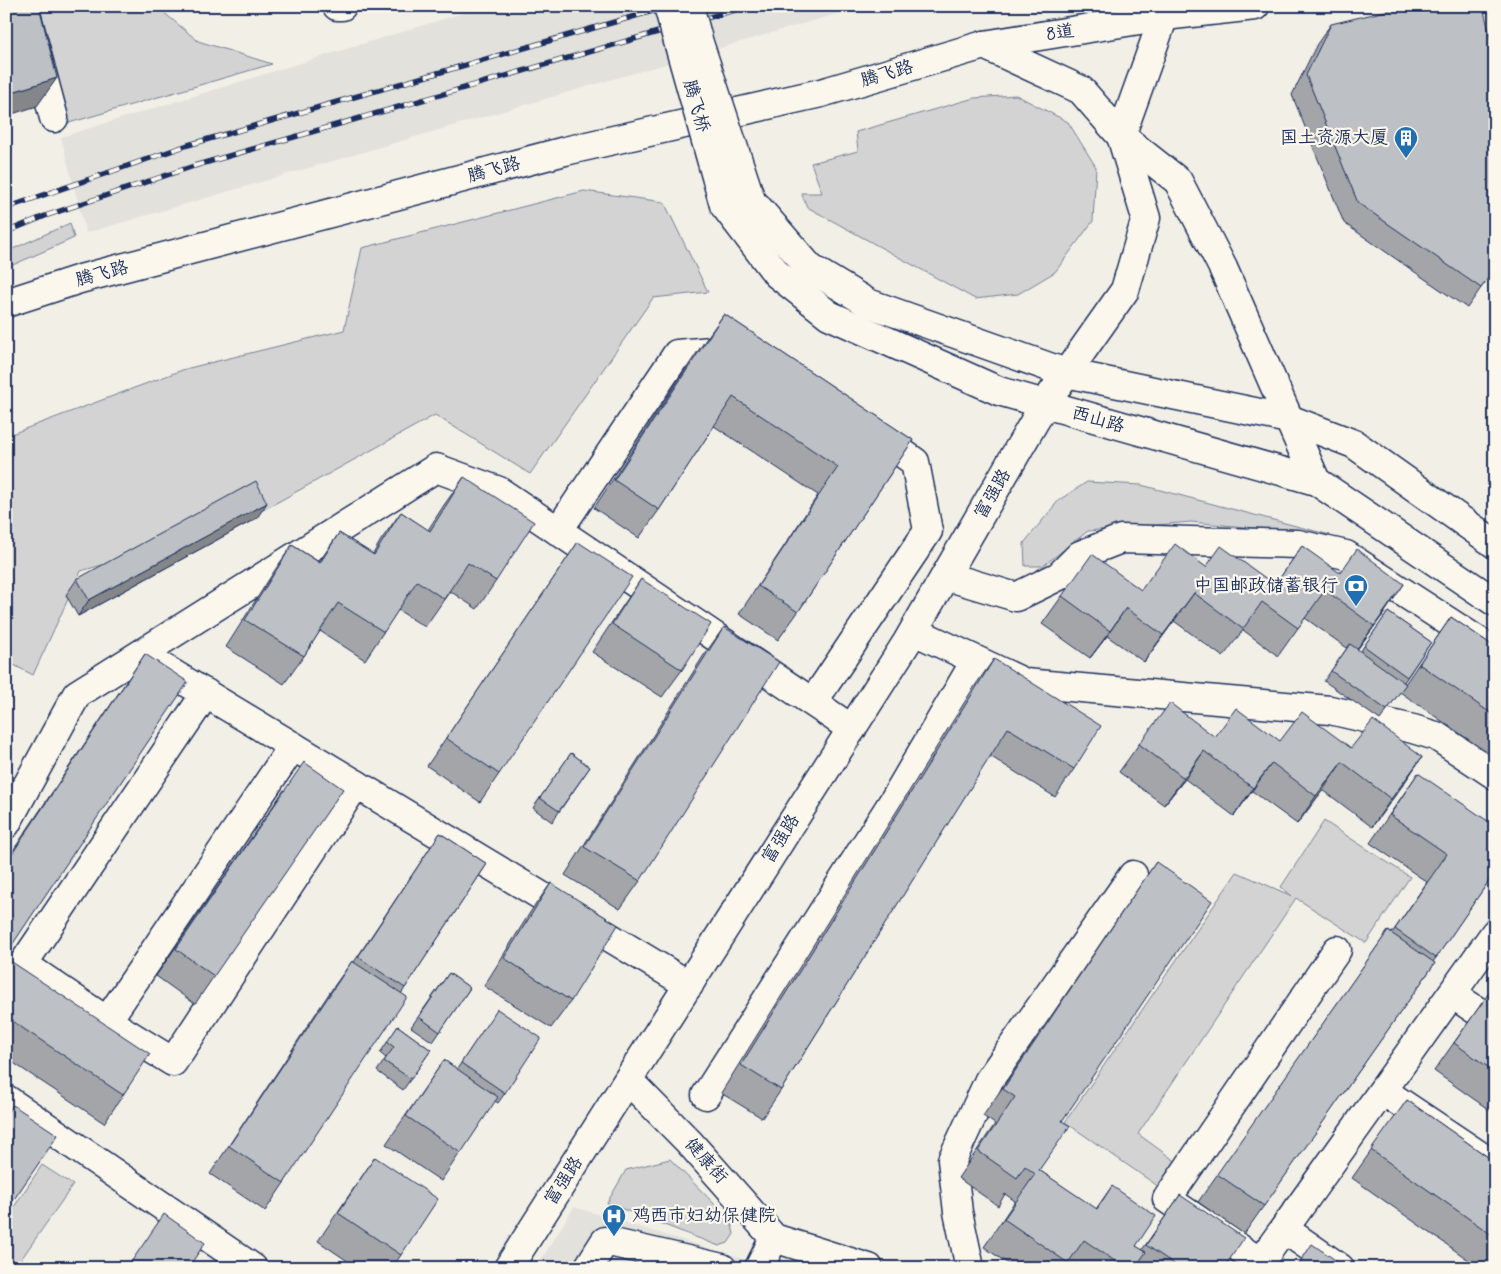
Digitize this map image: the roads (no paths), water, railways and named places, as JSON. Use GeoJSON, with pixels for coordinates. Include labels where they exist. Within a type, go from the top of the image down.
{"type":"FeatureCollection","features":[{"type":"Feature","properties":{"kind":"street"},"geometry":{"type":"LineString","coordinates":[[24,6],[54,118]]}},
{"type":"Feature","properties":{"kind":"street","name":"腾飞桥"},"geometry":{"type":"LineString","coordinates":[[668,6],[724,205]]}},
{"type":"Feature","properties":{"kind":"street","name":"腾飞桥"},"geometry":{"type":"LineString","coordinates":[[690,6],[699,43],[751,200],[810,268],[868,303],[1066,373]]}},
{"type":"Feature","properties":{"kind":"street","name":"8道"},"geometry":{"type":"LineString","coordinates":[[984,45],[1164,16],[1256,6]]}},
{"type":"Feature","properties":{"kind":"street"},"geometry":{"type":"LineString","coordinates":[[1121,136],[1164,16]]}},
{"type":"Feature","properties":{"kind":"street"},"geometry":{"type":"LineString","coordinates":[[984,45],[1082,90],[1121,136],[1178,181],[1223,268],[1316,481]]}},
{"type":"Feature","properties":{"kind":"street","name":"腾飞路"},"geometry":{"type":"LineString","coordinates":[[6,303],[80,279],[565,151],[821,93],[984,45]]}},
{"type":"Feature","properties":{"kind":"street","name":"富强路"},"geometry":{"type":"LineString","coordinates":[[508,1268],[914,631],[1044,405],[1125,290],[1146,218],[1121,136]]}},
{"type":"Feature","properties":{"kind":"street","name":"西山路"},"geometry":{"type":"LineString","coordinates":[[724,205],[777,274],[829,315],[999,391],[1316,481],[1495,602]]}},
{"type":"Feature","properties":{"kind":"street"},"geometry":{"type":"LineString","coordinates":[[558,531],[677,354],[746,348],[762,358]]}},
{"type":"Feature","properties":{"kind":"street"},"geometry":{"type":"LineString","coordinates":[[1066,373],[1289,420],[1354,444],[1495,544]]}},
{"type":"Feature","properties":{"kind":"street"},"geometry":{"type":"LineString","coordinates":[[813,702],[928,531],[915,462],[851,418]]}},
{"type":"Feature","properties":{"kind":"street"},"geometry":{"type":"LineString","coordinates":[[6,824],[77,694],[436,468],[499,491],[852,729]]}},
{"type":"Feature","properties":{"kind":"street"},"geometry":{"type":"LineString","coordinates":[[946,576],[1016,597],[1059,576],[1080,555],[1121,539],[1298,544],[1346,555],[1495,652]]}},
{"type":"Feature","properties":{"kind":"street"},"geometry":{"type":"LineString","coordinates":[[914,631],[1025,683],[1330,710],[1413,728],[1436,736],[1495,775]]}},
{"type":"Feature","properties":{"kind":"street"},"geometry":{"type":"LineString","coordinates":[[140,654],[689,985]]}},
{"type":"Feature","properties":{"kind":"street"},"geometry":{"type":"LineString","coordinates":[[706,1095],[894,800],[970,670]]}},
{"type":"Feature","properties":{"kind":"street"},"geometry":{"type":"LineString","coordinates":[[206,693],[23,964],[172,1062],[356,784]]}},
{"type":"Feature","properties":{"kind":"street"},"geometry":{"type":"LineString","coordinates":[[107,1020],[292,746]]}},
{"type":"Feature","properties":{"kind":"street"},"geometry":{"type":"LineString","coordinates":[[970,1268],[958,1212],[952,1160],[990,1080],[1132,875]]}},
{"type":"Feature","properties":{"kind":"street"},"geometry":{"type":"LineString","coordinates":[[1337,950],[1167,1199],[1258,1265],[1495,933]]}},
{"type":"Feature","properties":{"kind":"street"},"geometry":{"type":"LineString","coordinates":[[1452,994],[1495,1023]]}},
{"type":"Feature","properties":{"kind":"street","name":"健康街"},"geometry":{"type":"LineString","coordinates":[[628,1080],[689,1142],[774,1238]]}},
{"type":"Feature","properties":{"kind":"street"},"geometry":{"type":"LineString","coordinates":[[1383,1091],[1495,1166]]}},
{"type":"Feature","properties":{"kind":"street"},"geometry":{"type":"LineString","coordinates":[[6,1099],[253,1268]]}},
{"type":"Feature","properties":{"kind":"street"},"geometry":{"type":"LineString","coordinates":[[1284,1229],[1340,1268]]}},
{"type":"Feature","properties":{"kind":"street"},"geometry":{"type":"LineString","coordinates":[[759,1268],[774,1238],[869,1268]]}},
{"type":"Feature","properties":{"kind":"street"},"geometry":{"type":"LineString","coordinates":[[588,1268],[605,1241],[722,1268]]}},
{"type":"Feature","properties":{"kind":"railway"},"geometry":{"type":"LineString","coordinates":[[6,208],[188,145],[670,6]]}},
{"type":"Feature","properties":{"kind":"railway"},"geometry":{"type":"LineString","coordinates":[[6,232],[45,216],[194,166],[748,6]]}},
{"type":"Feature","properties":{"kind":"place","name":"国土资源大厦"},"geometry":{"type":"Point","coordinates":[1406,159]}},
{"type":"Feature","properties":{"kind":"place","name":"中国邮政储蓄银行"},"geometry":{"type":"Point","coordinates":[1356,607]}},
{"type":"Feature","properties":{"kind":"place","name":"鸡西市妇幼保健院"},"geometry":{"type":"Point","coordinates":[614,1237]}}]}
